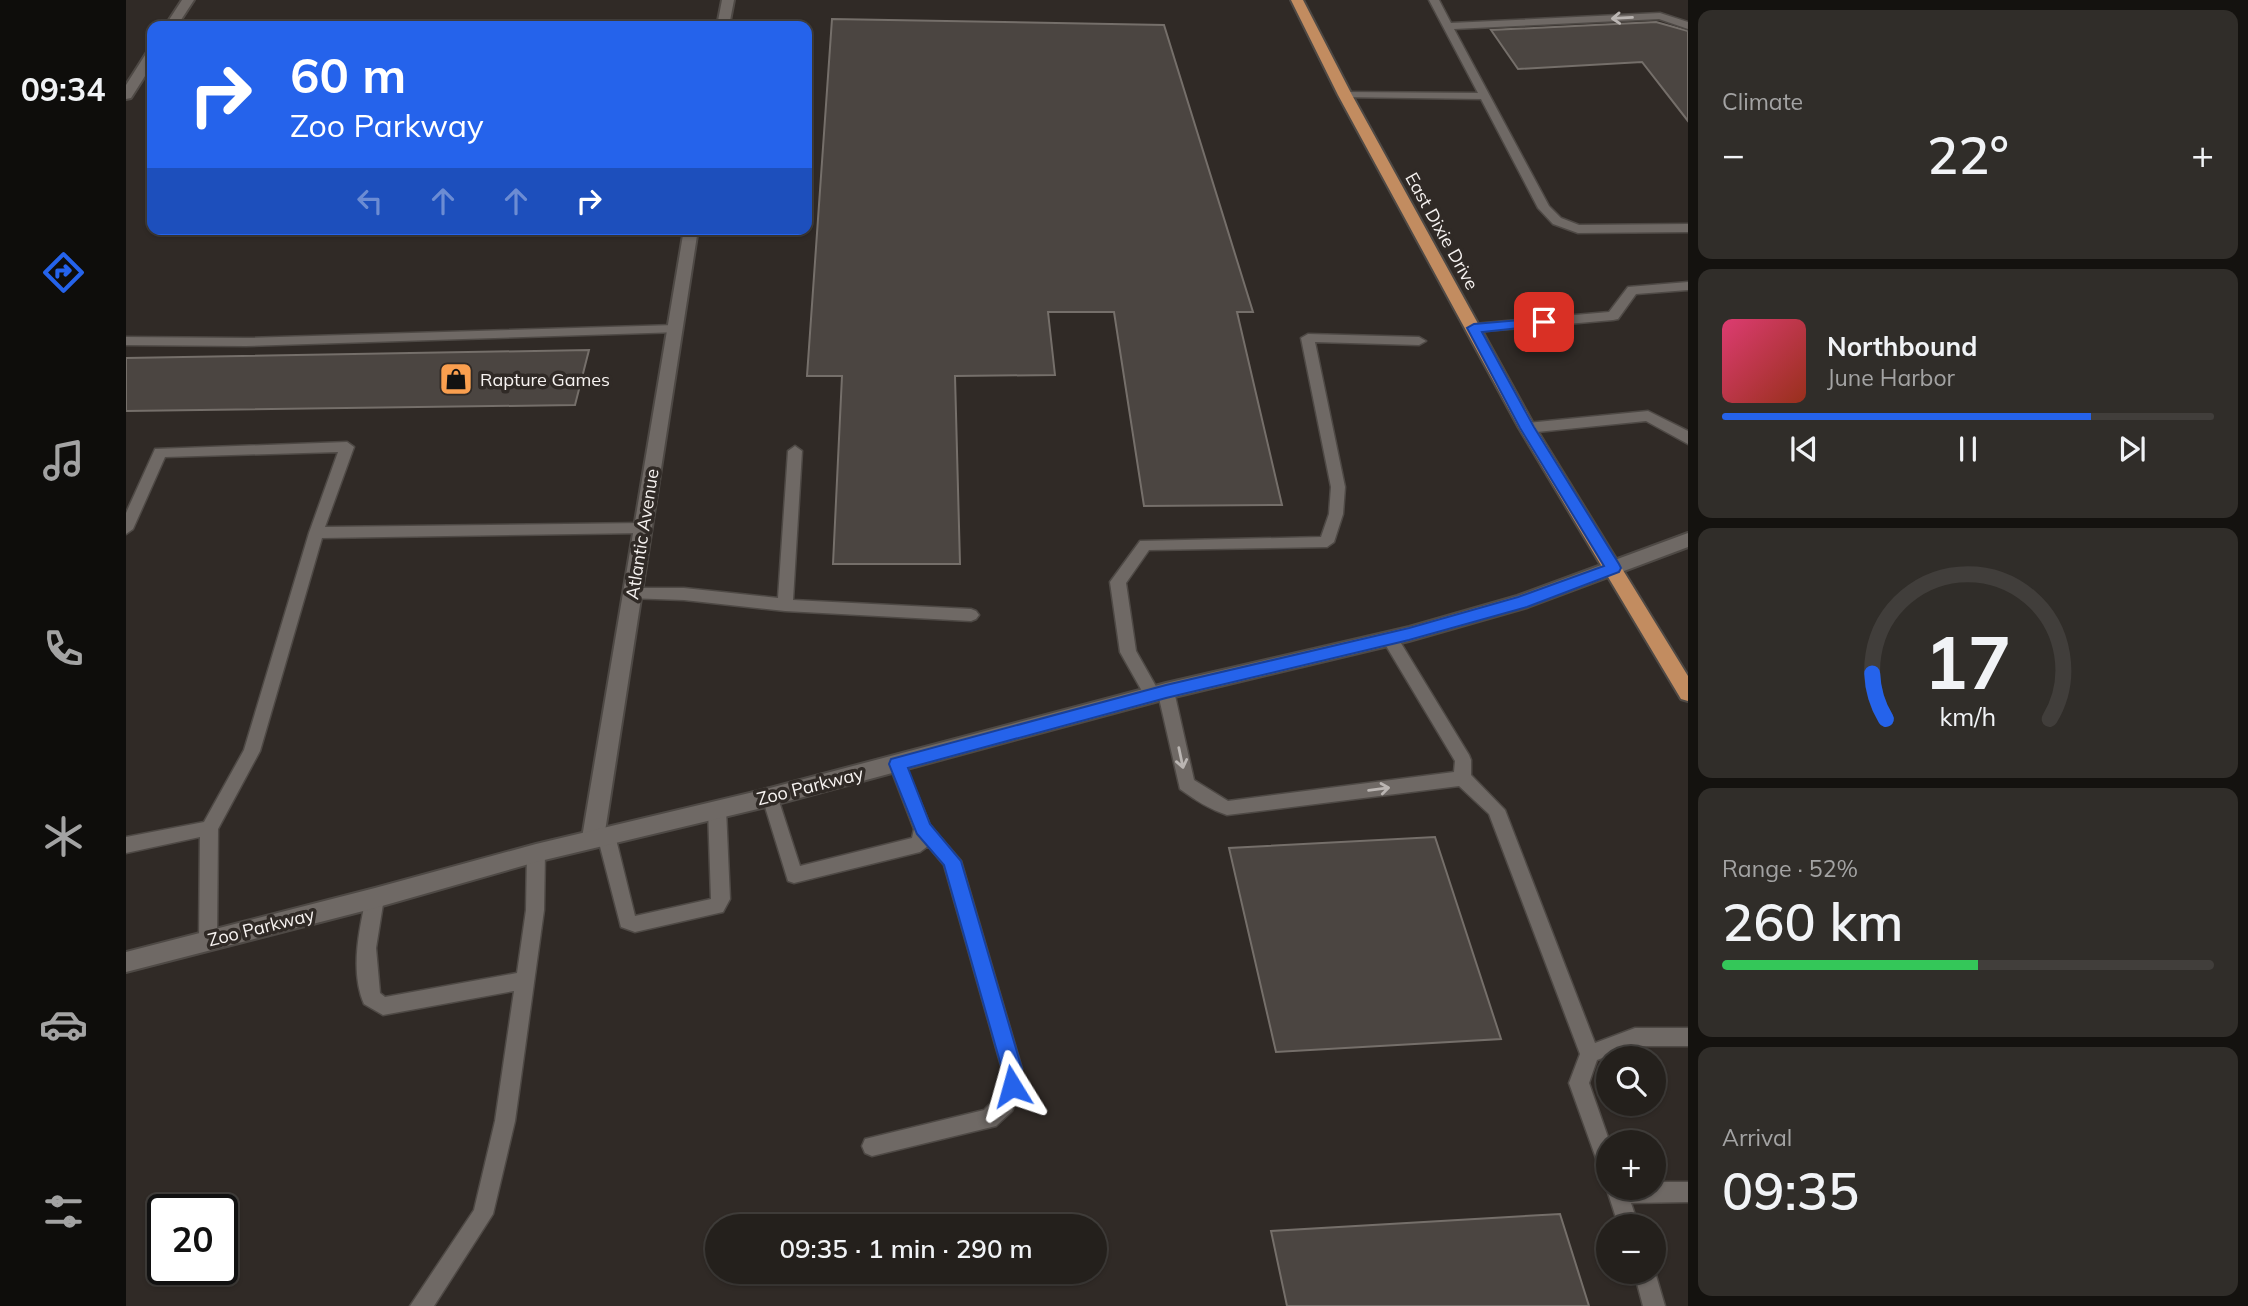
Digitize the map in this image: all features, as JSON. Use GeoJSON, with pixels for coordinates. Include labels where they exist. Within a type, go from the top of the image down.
{"type":"FeatureCollection","features":[{"type":"Feature","properties":{"kind":"main road"},"geometry":{"type":"LineString","coordinates":[[174,21],[188,0]]}},
{"type":"Feature","properties":{"kind":"main road"},"geometry":{"type":"LineString","coordinates":[[724,21],[728,0]]}},
{"type":"Feature","properties":{"kind":"main road","name":"East Dixie Drive"},"geometry":{"type":"LineString","coordinates":[[1297,0],[1345,95],[1527,428],[1688,693]]}},
{"type":"Feature","properties":{"kind":"main road"},"geometry":{"type":"LineString","coordinates":[[126,95],[147,63]]}},
{"type":"Feature","properties":{"kind":"main road","name":"Atlantic Avenue"},"geometry":{"type":"LineString","coordinates":[[600,836],[632,594],[690,235]]}},
{"type":"Feature","properties":{"kind":"main road","name":"Zoo Parkway"},"geometry":{"type":"LineString","coordinates":[[126,962],[375,898],[600,836],[769,797],[1160,693],[1390,639],[1521,603],[1688,540]]}},
{"type":"Feature","properties":{"kind":"lane"},"geometry":{"type":"LineString","coordinates":[[1434,0],[1544,208],[1557,221],[1578,229],[1688,228]]}},
{"type":"Feature","properties":{"kind":"lane"},"geometry":{"type":"LineString","coordinates":[[1448,26],[1660,16],[1688,26]]}},
{"type":"Feature","properties":{"kind":"lane"},"geometry":{"type":"LineString","coordinates":[[1345,95],[1485,96]]}},
{"type":"Feature","properties":{"kind":"lane"},"geometry":{"type":"LineString","coordinates":[[1474,328],[1613,316],[1632,290],[1688,286]]}},
{"type":"Feature","properties":{"kind":"lane"},"geometry":{"type":"LineString","coordinates":[[126,341],[259,342],[675,329]]}},
{"type":"Feature","properties":{"kind":"lane"},"geometry":{"type":"LineString","coordinates":[[1419,341],[1308,338],[1338,487],[1336,514],[1327,542],[1145,545],[1118,582],[1128,652],[1160,693],[1186,784],[1207,799],[1227,808],[1462,778]]}},
{"type":"Feature","properties":{"kind":"lane"},"geometry":{"type":"LineString","coordinates":[[1527,428],[1648,415],[1678,430],[1688,439]]}},
{"type":"Feature","properties":{"kind":"lane"},"geometry":{"type":"LineString","coordinates":[[126,529],[160,452],[347,447],[316,533],[252,751],[209,828],[208,940]]}},
{"type":"Feature","properties":{"kind":"lane"},"geometry":{"type":"LineString","coordinates":[[785,605],[795,450]]}},
{"type":"Feature","properties":{"kind":"lane"},"geometry":{"type":"LineString","coordinates":[[316,533],[643,528]]}},
{"type":"Feature","properties":{"kind":"lane"},"geometry":{"type":"LineString","coordinates":[[632,594],[684,594],[785,605],[971,615]]}},
{"type":"Feature","properties":{"kind":"lane"},"geometry":{"type":"LineString","coordinates":[[1390,639],[1463,760],[1462,778],[1496,810],[1590,1054],[1579,1083],[1596,1131]]}},
{"type":"Feature","properties":{"kind":"lane"},"geometry":{"type":"LineString","coordinates":[[872,1146],[989,1119],[1005,1104],[1012,1086],[1012,1069],[952,861],[923,829],[897,764]]}},
{"type":"Feature","properties":{"kind":"lane"},"geometry":{"type":"LineString","coordinates":[[769,797],[794,875],[920,844],[923,829]]}},
{"type":"Feature","properties":{"kind":"lane"},"geometry":{"type":"LineString","coordinates":[[600,836],[627,921],[635,924],[717,906],[721,899],[717,809]]}},
{"type":"Feature","properties":{"kind":"lane"},"geometry":{"type":"LineString","coordinates":[[126,845],[209,828]]}},
{"type":"Feature","properties":{"kind":"lane"},"geometry":{"type":"LineString","coordinates":[[421,1306],[483,1214],[505,1121],[535,910],[536,853]]}},
{"type":"Feature","properties":{"kind":"lane"},"geometry":{"type":"LineString","coordinates":[[375,898],[365,940],[366,969],[371,998],[383,1006],[525,980]]}},
{"type":"Feature","properties":{"kind":"lane"},"geometry":{"type":"LineString","coordinates":[[1590,1054],[1635,1037],[1688,1037]]}},
{"type":"Feature","properties":{"kind":"lane"},"geometry":{"type":"LineString","coordinates":[[1666,1192],[1688,1192]]}},
{"type":"Feature","properties":{"kind":"lane"},"geometry":{"type":"LineString","coordinates":[[1648,1284],[1654,1306]]}},
{"type":"Feature","properties":{"kind":"building"},"geometry":{"type":"Polygon","coordinates":[[[832,19],[1164,25],[1253,312],[1237,312],[1282,505],[1144,506],[1114,312],[1048,312],[1055,375],[955,376],[960,564],[833,564],[842,376],[807,376],[832,19]]]}},
{"type":"Feature","properties":{"kind":"building"},"geometry":{"type":"Polygon","coordinates":[[[1656,22],[1688,31],[1688,121],[1642,62],[1518,69],[1491,30],[1656,22]]]}},
{"type":"Feature","properties":{"kind":"building"},"geometry":{"type":"Polygon","coordinates":[[[589,350],[575,405],[126,411],[126,358],[589,350]]]}},
{"type":"Feature","properties":{"kind":"building"},"geometry":{"type":"Polygon","coordinates":[[[1435,837],[1501,1039],[1276,1052],[1229,848],[1435,837]]]}},
{"type":"Feature","properties":{"kind":"building"},"geometry":{"type":"Polygon","coordinates":[[[1560,1214],[1589,1306],[1287,1306],[1271,1231],[1560,1214]]]}},
{"type":"Feature","properties":{"kind":"place","name":"Rapture Games"},"geometry":{"type":"Point","coordinates":[456,379]}},
{"type":"Feature","properties":{"kind":"route"},"geometry":{"type":"LineString","coordinates":[[1012,1086],[1012,1069],[952,861],[923,829],[897,764],[1166,691],[1409,634],[1521,603],[1614,568],[1527,428],[1474,328],[1544,322]]}}]}
